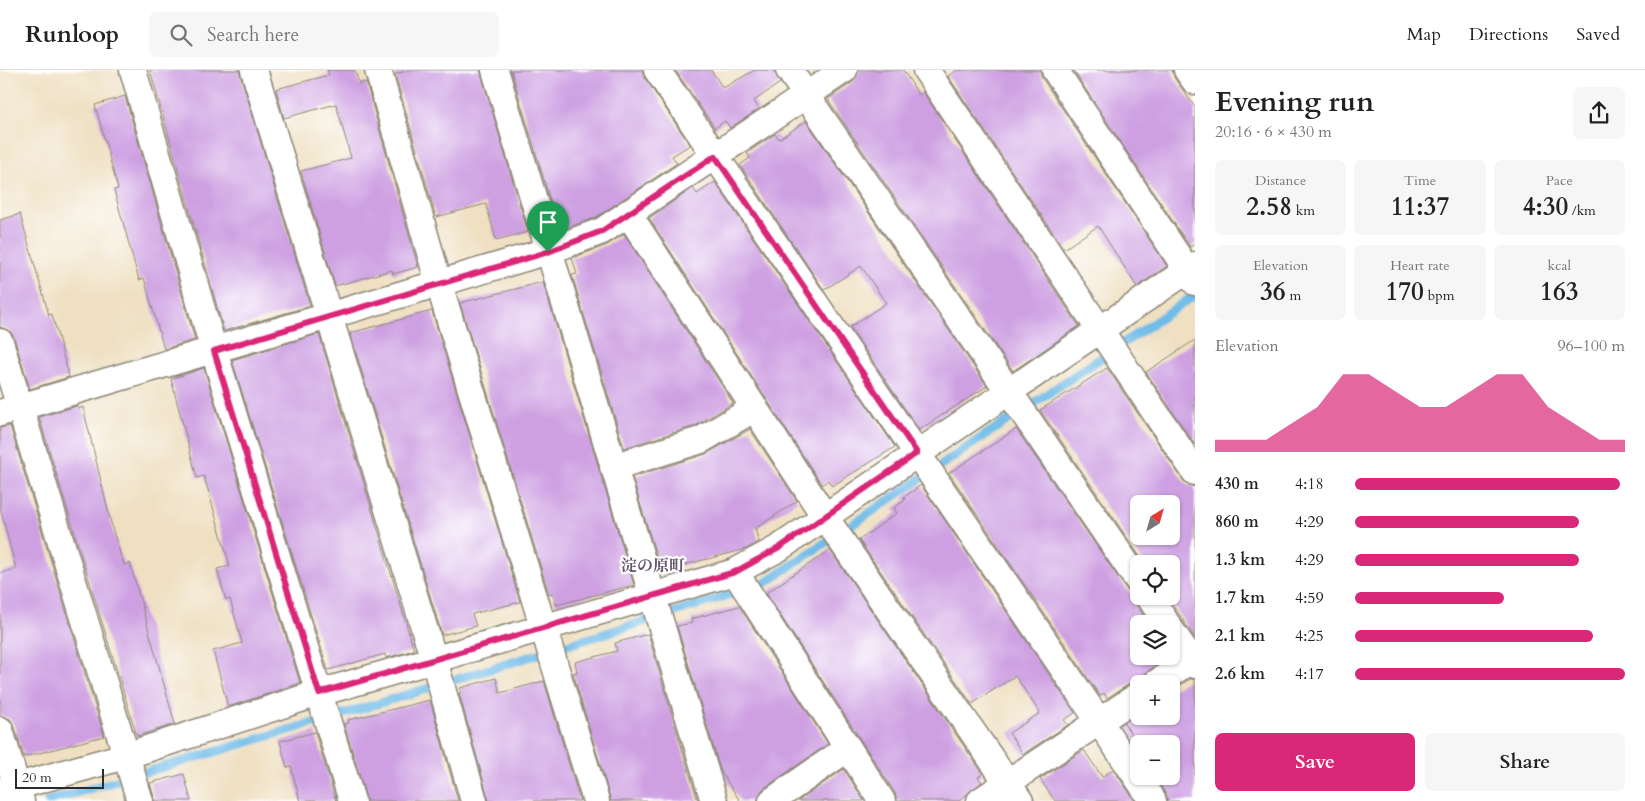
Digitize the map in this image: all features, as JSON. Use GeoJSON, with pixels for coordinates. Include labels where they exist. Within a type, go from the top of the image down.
{"type":"FeatureCollection","features":[{"type":"Feature","properties":{"kind":"street"},"geometry":{"type":"LineString","coordinates":[[133,70],[214,351],[352,801]]}},
{"type":"Feature","properties":{"kind":"street"},"geometry":{"type":"LineString","coordinates":[[254,70],[434,660],[474,801]]}},
{"type":"Feature","properties":{"kind":"street"},"geometry":{"type":"LineString","coordinates":[[378,70],[440,284],[596,801]]}},
{"type":"Feature","properties":{"kind":"street"},"geometry":{"type":"LineString","coordinates":[[495,70],[714,801]]}},
{"type":"Feature","properties":{"kind":"street"},"geometry":{"type":"LineString","coordinates":[[657,70],[1153,801]]}},
{"type":"Feature","properties":{"kind":"street"},"geometry":{"type":"LineString","coordinates":[[789,70],[1130,569]]}},
{"type":"Feature","properties":{"kind":"street"},"geometry":{"type":"LineString","coordinates":[[10,411],[548,252],[602,231],[844,70]]}},
{"type":"Feature","properties":{"kind":"street"},"geometry":{"type":"LineString","coordinates":[[926,70],[1101,328],[1195,472]]}},
{"type":"Feature","properties":{"kind":"street"},"geometry":{"type":"LineString","coordinates":[[0,730],[13,793],[319,693],[735,572],[779,548],[1101,328],[1192,272],[1055,70]]}},
{"type":"Feature","properties":{"kind":"street"},"geometry":{"type":"LineString","coordinates":[[1187,70],[1195,82]]}},
{"type":"Feature","properties":{"kind":"street"},"geometry":{"type":"LineString","coordinates":[[628,213],[825,516],[1014,792]]}},
{"type":"Feature","properties":{"kind":"street"},"geometry":{"type":"LineString","coordinates":[[0,342],[10,411],[140,801]]}},
{"type":"Feature","properties":{"kind":"street"},"geometry":{"type":"LineString","coordinates":[[613,467],[701,440],[755,408]]}},
{"type":"Feature","properties":{"kind":"street"},"geometry":{"type":"LineString","coordinates":[[735,572],[882,801]]}},
{"type":"Feature","properties":{"kind":"street"},"geometry":{"type":"LineString","coordinates":[[1170,675],[1194,660],[1180,642]]}},
{"type":"Feature","properties":{"kind":"street"},"geometry":{"type":"LineString","coordinates":[[980,801],[1014,792],[1099,721],[1130,701]]}},
{"type":"Feature","properties":{"kind":"street"},"geometry":{"type":"LineString","coordinates":[[772,801],[848,748]]}},
{"type":"Feature","properties":{"kind":"building"},"geometry":{"type":"Polygon","coordinates":[[[150,70],[239,70],[310,306],[224,331],[150,70]]]}},
{"type":"Feature","properties":{"kind":"building"},"geometry":{"type":"Polygon","coordinates":[[[327,70],[355,70],[359,84],[366,82],[418,267],[393,274],[392,270],[335,286],[301,171],[351,158],[336,104],[284,118],[276,89],[329,75],[327,70]]]}},
{"type":"Feature","properties":{"kind":"building"},"geometry":{"type":"Polygon","coordinates":[[[411,70],[480,70],[528,232],[496,240],[486,204],[436,217],[395,74],[411,70]]]}},
{"type":"Feature","properties":{"kind":"building"},"geometry":{"type":"Polygon","coordinates":[[[511,70],[642,70],[645,78],[690,145],[672,156],[677,163],[595,218],[559,230],[511,70]]]}},
{"type":"Feature","properties":{"kind":"building"},"geometry":{"type":"Polygon","coordinates":[[[675,70],[711,70],[723,88],[755,70],[774,70],[780,83],[754,101],[759,109],[730,128],[725,121],[715,128],[675,70]]]}},
{"type":"Feature","properties":{"kind":"building"},"geometry":{"type":"Polygon","coordinates":[[[859,70],[903,70],[919,95],[923,92],[1079,326],[1013,371],[828,99],[853,82],[859,70]]]}},
{"type":"Feature","properties":{"kind":"building"},"geometry":{"type":"Polygon","coordinates":[[[957,70],[1040,70],[1042,78],[1167,266],[1137,287],[1098,226],[1064,249],[948,76],[957,70]]]}},
{"type":"Feature","properties":{"kind":"building"},"geometry":{"type":"Polygon","coordinates":[[[1073,70],[1172,70],[1175,79],[1195,107],[1195,244],[1190,247],[1073,70]]]}},
{"type":"Feature","properties":{"kind":"building"},"geometry":{"type":"Polygon","coordinates":[[[125,96],[195,340],[164,349],[144,278],[139,280],[114,190],[118,189],[95,105],[125,96]]]}},
{"type":"Feature","properties":{"kind":"building"},"geometry":{"type":"Polygon","coordinates":[[[806,121],[987,386],[919,430],[850,327],[886,303],[861,266],[824,290],[740,165],[750,158],[747,153],[775,134],[779,139],[806,121]]]}},
{"type":"Feature","properties":{"kind":"building"},"geometry":{"type":"Polygon","coordinates":[[[715,182],[895,447],[832,486],[828,480],[822,485],[649,218],[693,188],[697,194],[715,182]]]}},
{"type":"Feature","properties":{"kind":"building"},"geometry":{"type":"Polygon","coordinates":[[[20,214],[49,315],[52,314],[69,377],[30,389],[14,337],[10,331],[0,327],[0,220],[20,214]]]}},
{"type":"Feature","properties":{"kind":"building"},"geometry":{"type":"Polygon","coordinates":[[[624,234],[733,403],[695,426],[624,448],[572,275],[577,274],[572,258],[607,245],[624,234]]]}},
{"type":"Feature","properties":{"kind":"building"},"geometry":{"type":"Polygon","coordinates":[[[543,282],[634,585],[556,605],[553,593],[549,594],[460,303],[543,282]]]}},
{"type":"Feature","properties":{"kind":"building"},"geometry":{"type":"Polygon","coordinates":[[[432,311],[520,602],[472,614],[476,626],[442,635],[350,333],[432,311]]]}},
{"type":"Feature","properties":{"kind":"building"},"geometry":{"type":"Polygon","coordinates":[[[319,334],[414,650],[386,658],[385,654],[328,670],[232,360],[319,334]]]}},
{"type":"Feature","properties":{"kind":"building"},"geometry":{"type":"Polygon","coordinates":[[[1195,340],[1195,445],[1146,372],[1195,340]]]}},
{"type":"Feature","properties":{"kind":"building"},"geometry":{"type":"Polygon","coordinates":[[[204,368],[300,683],[228,707],[213,651],[242,643],[230,599],[226,600],[217,569],[230,566],[204,476],[197,478],[171,379],[204,368]]]}},
{"type":"Feature","properties":{"kind":"building"},"geometry":{"type":"Polygon","coordinates":[[[1107,368],[1183,480],[1188,485],[1195,487],[1195,638],[1173,605],[1180,605],[1180,555],[1139,555],[1132,545],[1180,545],[1180,495],[1130,495],[1130,542],[1040,410],[1107,368]]]}},
{"type":"Feature","properties":{"kind":"building"},"geometry":{"type":"Polygon","coordinates":[[[77,406],[78,409],[83,407],[113,531],[124,565],[130,563],[175,724],[137,736],[39,417],[77,406]]]}},
{"type":"Feature","properties":{"kind":"building"},"geometry":{"type":"Polygon","coordinates":[[[10,426],[104,736],[24,757],[14,725],[10,719],[0,715],[0,573],[16,569],[0,507],[0,428],[10,426]]]}},
{"type":"Feature","properties":{"kind":"building"},"geometry":{"type":"Polygon","coordinates":[[[750,429],[797,501],[755,529],[759,542],[746,549],[661,571],[632,477],[706,454],[750,429]]]}},
{"type":"Feature","properties":{"kind":"building"},"geometry":{"type":"Polygon","coordinates":[[[1016,429],[1130,593],[1130,605],[1137,605],[1143,615],[1130,615],[1130,665],[1157,665],[1145,675],[1130,675],[1130,684],[1107,698],[1104,693],[1100,696],[949,473],[1016,429]]]}},
{"type":"Feature","properties":{"kind":"building"},"geometry":{"type":"Polygon","coordinates":[[[921,485],[1075,713],[1064,720],[1068,725],[1023,754],[1009,733],[1040,713],[1015,676],[972,704],[859,540],[897,513],[894,508],[905,500],[904,497],[921,485]]]}},
{"type":"Feature","properties":{"kind":"building"},"geometry":{"type":"Polygon","coordinates":[[[830,550],[983,774],[978,777],[982,782],[959,801],[897,801],[895,793],[766,593],[830,550]]]}},
{"type":"Feature","properties":{"kind":"building"},"geometry":{"type":"Polygon","coordinates":[[[739,606],[828,744],[763,789],[757,801],[740,801],[721,772],[677,626],[692,623],[691,619],[739,606]]]}},
{"type":"Feature","properties":{"kind":"building"},"geometry":{"type":"Polygon","coordinates":[[[648,634],[698,801],[611,801],[573,673],[577,672],[575,662],[617,651],[615,643],[648,634]]]}},
{"type":"Feature","properties":{"kind":"building"},"geometry":{"type":"Polygon","coordinates":[[[496,678],[500,693],[544,681],[580,801],[489,801],[459,693],[461,692],[460,688],[496,678]]]}},
{"type":"Feature","properties":{"kind":"building"},"geometry":{"type":"Polygon","coordinates":[[[1190,679],[1195,680],[1195,801],[1168,801],[1160,785],[1180,785],[1180,735],[1132,735],[1124,723],[1130,719],[1130,725],[1180,725],[1180,685],[1190,679]]]}},
{"type":"Feature","properties":{"kind":"building"},"geometry":{"type":"Polygon","coordinates":[[[430,700],[458,801],[367,801],[344,724],[349,723],[348,720],[430,700]]]}},
{"type":"Feature","properties":{"kind":"building"},"geometry":{"type":"Polygon","coordinates":[[[315,732],[336,801],[300,801],[291,766],[287,768],[280,741],[315,732]]]}},
{"type":"Feature","properties":{"kind":"building"},"geometry":{"type":"Polygon","coordinates":[[[1084,750],[1102,777],[1113,769],[1135,801],[1055,801],[1040,779],[1084,750]]]}},
{"type":"Feature","properties":{"kind":"building"},"geometry":{"type":"Polygon","coordinates":[[[844,769],[864,801],[798,801],[844,769]]]}},
{"type":"Feature","properties":{"kind":"building"},"geometry":{"type":"Polygon","coordinates":[[[184,774],[191,801],[155,801],[150,783],[184,774]]]}},
{"type":"Feature","properties":{"kind":"waterway"},"geometry":{"type":"LineString","coordinates":[[48,801],[367,707],[762,585],[1195,295]]}},
{"type":"Feature","properties":{"kind":"district","name":"淀の原町"},"geometry":{"type":"Point","coordinates":[653,566]}},
{"type":"Feature","properties":{"kind":"route"},"geometry":{"type":"LineString","coordinates":[[715,156],[917,453],[779,548],[735,572],[319,693],[214,351],[548,252],[602,231],[715,156]]}}]}
